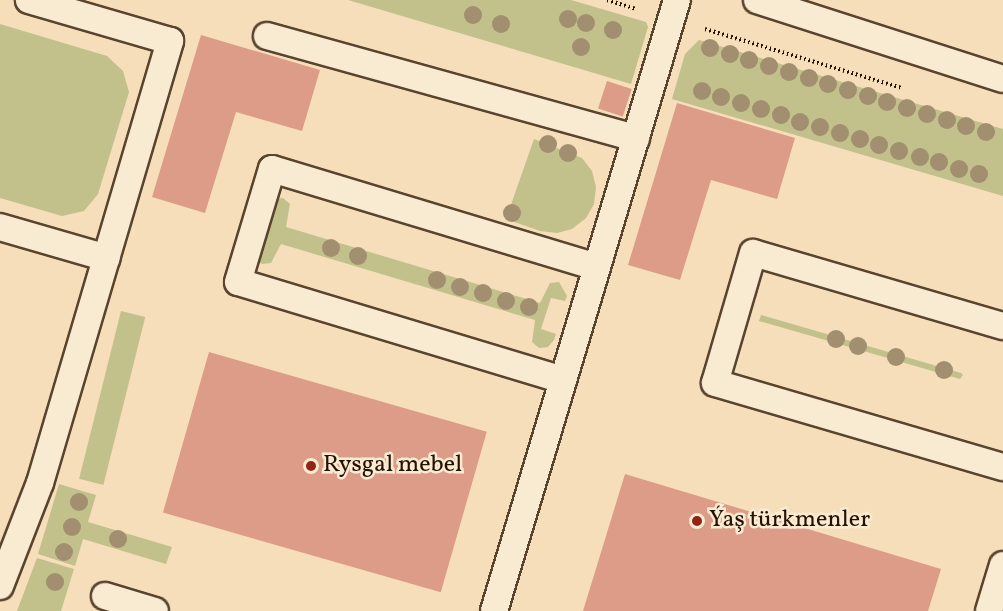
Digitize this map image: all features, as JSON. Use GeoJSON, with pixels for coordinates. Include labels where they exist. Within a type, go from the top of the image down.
{"type":"FeatureCollection","features":[{"type":"Feature","properties":{"kind":"lane"},"geometry":{"type":"LineString","coordinates":[[0,586],[5,559],[40,483],[170,41],[29,0]]}},
{"type":"Feature","properties":{"kind":"lane"},"geometry":{"type":"LineString","coordinates":[[757,0],[1003,79]]}},
{"type":"Feature","properties":{"kind":"lane"},"geometry":{"type":"LineString","coordinates":[[494,611],[674,10]]}},
{"type":"Feature","properties":{"kind":"lane"},"geometry":{"type":"LineString","coordinates":[[267,36],[636,138]]}},
{"type":"Feature","properties":{"kind":"lane"},"geometry":{"type":"LineString","coordinates":[[563,380],[238,282],[272,169],[597,267]]}},
{"type":"Feature","properties":{"kind":"lane"},"geometry":{"type":"LineString","coordinates":[[0,227],[107,258]]}},
{"type":"Feature","properties":{"kind":"lane"},"geometry":{"type":"LineString","coordinates":[[1003,326],[753,253],[715,383],[1003,467]]}},
{"type":"Feature","properties":{"kind":"lane"},"geometry":{"type":"LineString","coordinates":[[989,611],[1003,565]]}},
{"type":"Feature","properties":{"kind":"lane"},"geometry":{"type":"LineString","coordinates":[[105,596],[154,611]]}},
{"type":"Feature","properties":{"kind":"path"},"geometry":{"type":"LineString","coordinates":[[607,0],[674,10],[912,91]]}},
{"type":"Feature","properties":{"kind":"shaded area"},"geometry":{"type":"Polygon","coordinates":[[[348,0],[571,0],[646,22],[648,27],[631,84],[348,0]]]}},
{"type":"Feature","properties":{"kind":"shaded area"},"geometry":{"type":"Polygon","coordinates":[[[0,24],[107,56],[123,71],[129,92],[98,194],[84,211],[62,216],[0,198],[0,24]]]}},
{"type":"Feature","properties":{"kind":"shaded area"},"geometry":{"type":"Polygon","coordinates":[[[699,40],[1003,129],[1003,196],[672,99],[685,54],[699,40]]]}},
{"type":"Feature","properties":{"kind":"shaded area"},"geometry":{"type":"Polygon","coordinates":[[[534,139],[582,158],[592,171],[596,187],[594,204],[586,218],[572,229],[557,233],[540,231],[506,219],[534,139]]]}},
{"type":"Feature","properties":{"kind":"shaded area"},"geometry":{"type":"Polygon","coordinates":[[[283,198],[290,204],[286,227],[540,303],[550,283],[559,282],[567,296],[565,301],[551,298],[541,329],[556,334],[554,340],[548,347],[539,348],[532,342],[535,320],[281,244],[271,263],[262,264],[255,259],[274,199],[283,198]]]}},
{"type":"Feature","properties":{"kind":"shaded area"},"geometry":{"type":"Polygon","coordinates":[[[121,311],[145,317],[103,485],[79,479],[121,311]]]}},
{"type":"Feature","properties":{"kind":"shaded area"},"geometry":{"type":"Polygon","coordinates":[[[761,315],[963,375],[960,379],[759,321],[761,315]]]}},
{"type":"Feature","properties":{"kind":"shaded area"},"geometry":{"type":"Polygon","coordinates":[[[59,484],[96,495],[88,522],[172,547],[166,564],[83,539],[75,566],[38,554],[59,484]]]}},
{"type":"Feature","properties":{"kind":"shaded area"},"geometry":{"type":"Polygon","coordinates":[[[37,558],[74,569],[61,611],[17,611],[37,558]]]}},
{"type":"Feature","properties":{"kind":"building"},"geometry":{"type":"Polygon","coordinates":[[[201,35],[320,70],[302,131],[236,112],[205,213],[152,197],[201,35]]]}},
{"type":"Feature","properties":{"kind":"building"},"geometry":{"type":"Polygon","coordinates":[[[607,81],[632,89],[623,117],[598,109],[607,81]]]}},
{"type":"Feature","properties":{"kind":"building"},"geometry":{"type":"Polygon","coordinates":[[[677,103],[795,138],[777,199],[711,180],[680,280],[628,265],[677,103]]]}},
{"type":"Feature","properties":{"kind":"building","name":"Rysgal mebel"},"geometry":{"type":"Polygon","coordinates":[[[209,352],[487,432],[441,592],[163,513],[209,352]]]}},
{"type":"Feature","properties":{"kind":"building","name":"Ýaş türkmenler"},"geometry":{"type":"Polygon","coordinates":[[[625,474],[941,569],[928,611],[583,611],[625,474]]]}},
{"type":"Feature","properties":{"kind":"place","name":"Rysgal mebel"},"geometry":{"type":"Point","coordinates":[311,466]}},
{"type":"Feature","properties":{"kind":"place","name":"Ýaş türkmenler"},"geometry":{"type":"Point","coordinates":[697,521]}}]}
